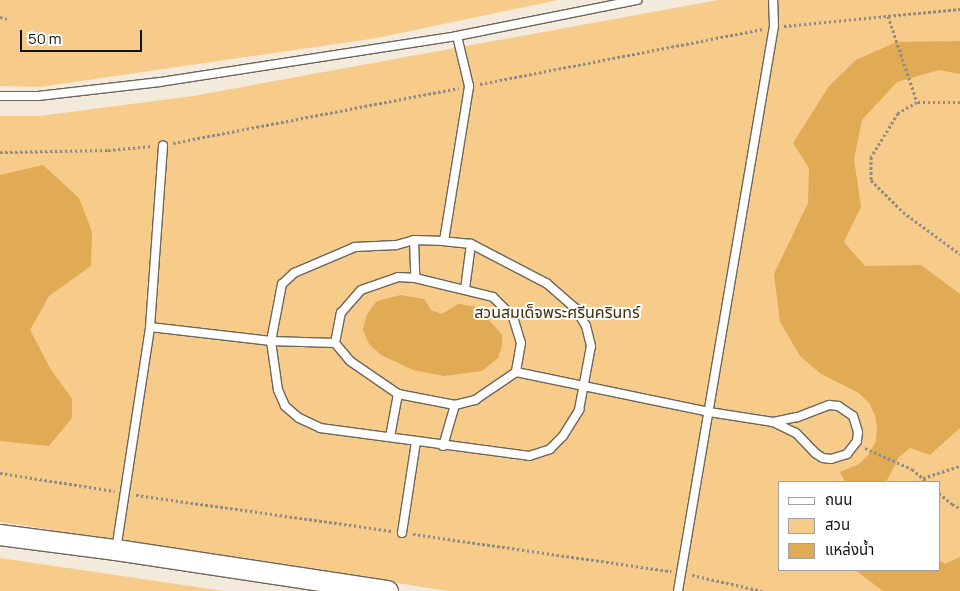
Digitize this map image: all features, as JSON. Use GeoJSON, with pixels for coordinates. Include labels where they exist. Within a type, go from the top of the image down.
{"type":"FeatureCollection","features":[{"type":"Feature","properties":{"kind":"street"},"geometry":{"type":"LineString","coordinates":[[0,535],[116,550],[388,591]]}},
{"type":"Feature","properties":{"kind":"lane"},"geometry":{"type":"LineString","coordinates":[[0,96],[38,96],[160,82],[457,36],[638,0]]}},
{"type":"Feature","properties":{"kind":"lane"},"geometry":{"type":"LineString","coordinates":[[678,591],[774,26],[773,0]]}},
{"type":"Feature","properties":{"kind":"lane"},"geometry":{"type":"LineString","coordinates":[[444,241],[468,86],[457,36]]}},
{"type":"Feature","properties":{"kind":"lane"},"geometry":{"type":"LineString","coordinates":[[116,550],[150,327],[163,145]]}},
{"type":"Feature","properties":{"kind":"lane"},"geometry":{"type":"LineString","coordinates":[[414,240],[415,278]]}},
{"type":"Feature","properties":{"kind":"lane"},"geometry":{"type":"LineString","coordinates":[[414,240],[471,244],[546,283],[575,308],[586,326],[591,346],[585,386],[579,410],[563,436],[550,449],[529,456],[443,446],[320,428],[299,418],[285,406],[278,390],[271,341],[282,284],[294,274],[355,247],[396,244],[414,240]]}},
{"type":"Feature","properties":{"kind":"lane"},"geometry":{"type":"LineString","coordinates":[[464,289],[471,244]]}},
{"type":"Feature","properties":{"kind":"lane"},"geometry":{"type":"LineString","coordinates":[[335,343],[340,312],[361,290],[398,277],[415,278],[494,297],[513,317],[521,343],[516,372]]}},
{"type":"Feature","properties":{"kind":"lane"},"geometry":{"type":"LineString","coordinates":[[150,327],[271,341],[335,343],[350,361],[398,394],[455,405],[475,400],[516,372],[709,412],[773,422],[796,432],[815,453],[823,458],[831,459],[847,454],[857,440],[858,432],[853,416],[838,406],[829,405],[797,417],[773,422]]}},
{"type":"Feature","properties":{"kind":"lane"},"geometry":{"type":"LineString","coordinates":[[390,437],[398,394]]}},
{"type":"Feature","properties":{"kind":"lane"},"geometry":{"type":"LineString","coordinates":[[443,446],[455,405]]}},
{"type":"Feature","properties":{"kind":"lane"},"geometry":{"type":"LineString","coordinates":[[402,533],[416,441]]}},
{"type":"Feature","properties":{"kind":"path"},"geometry":{"type":"LineString","coordinates":[[888,16],[917,102]]}},
{"type":"Feature","properties":{"kind":"path"},"geometry":{"type":"LineString","coordinates":[[0,17],[7,19]]}},
{"type":"Feature","properties":{"kind":"path"},"geometry":{"type":"LineString","coordinates":[[960,102],[917,102],[898,113],[871,157],[871,180],[903,212],[960,254]]}},
{"type":"Feature","properties":{"kind":"path"},"geometry":{"type":"LineString","coordinates":[[871,450],[912,470],[926,481]]}},
{"type":"Feature","properties":{"kind":"path"},"geometry":{"type":"LineString","coordinates":[[922,478],[960,466]]}},
{"type":"Feature","properties":{"kind":"path"},"geometry":{"type":"LineString","coordinates":[[0,474],[681,572],[762,591]]}},
{"type":"Feature","properties":{"kind":"path"},"geometry":{"type":"LineString","coordinates":[[940,494],[960,508]]}},
{"type":"Feature","properties":{"kind":"green space"},"geometry":{"type":"Polygon","coordinates":[[[0,0],[558,0],[377,38],[40,87],[0,86],[0,0]]]}},
{"type":"Feature","properties":{"kind":"green space","name":"สวนสมเด็จพระศรีนครินทร์"},"geometry":{"type":"Polygon","coordinates":[[[718,0],[960,0],[960,591],[448,591],[0,522],[0,116],[39,116],[193,96],[718,0]]]}},
{"type":"Feature","properties":{"kind":"green space"},"geometry":{"type":"Polygon","coordinates":[[[0,558],[224,591],[0,591],[0,558]]]}},
{"type":"Feature","properties":{"kind":"water"},"geometry":{"type":"Polygon","coordinates":[[[960,41],[960,74],[939,70],[897,82],[862,120],[854,159],[861,207],[844,242],[865,266],[921,265],[960,294],[960,428],[930,455],[910,448],[899,457],[887,481],[844,481],[840,472],[859,464],[869,454],[876,441],[875,415],[869,403],[859,393],[821,374],[800,356],[780,322],[774,274],[808,203],[809,168],[793,143],[829,86],[856,60],[896,42],[960,41]]]}},
{"type":"Feature","properties":{"kind":"water"},"geometry":{"type":"Polygon","coordinates":[[[43,165],[79,198],[92,232],[91,266],[49,296],[30,330],[50,368],[72,399],[72,418],[49,446],[0,441],[0,175],[43,165]]]}},
{"type":"Feature","properties":{"kind":"water"},"geometry":{"type":"Polygon","coordinates":[[[401,295],[424,299],[431,310],[442,314],[458,304],[478,307],[502,335],[502,346],[498,358],[482,371],[444,376],[413,370],[381,355],[369,344],[363,330],[367,314],[377,301],[401,295]]]}},
{"type":"Feature","properties":{"kind":"water"},"geometry":{"type":"Polygon","coordinates":[[[960,557],[960,591],[883,591],[856,571],[940,571],[940,561],[945,564],[960,557]]]}}]}
